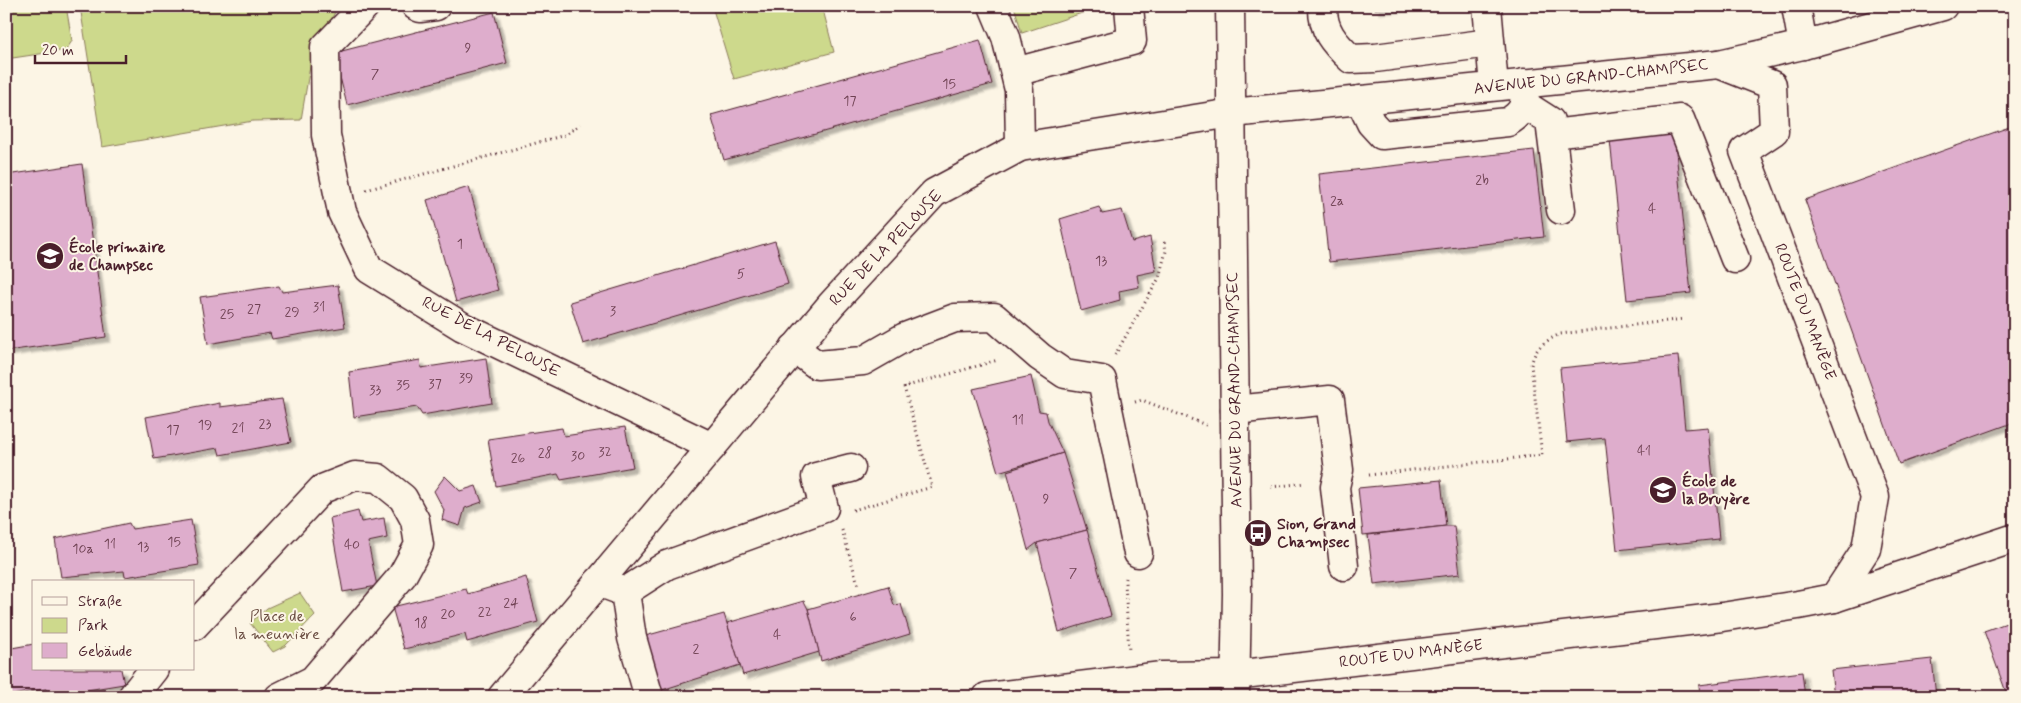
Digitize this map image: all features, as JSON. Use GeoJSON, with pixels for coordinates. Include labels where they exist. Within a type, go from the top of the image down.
{"type":"FeatureCollection","features":[{"type":"Feature","properties":{"kind":"street","name":"RUE DE LA PELOUSE"},"geometry":{"type":"LineString","coordinates":[[365,6],[326,47],[326,135],[342,212],[369,269],[463,326],[712,447]]}},
{"type":"Feature","properties":{"kind":"street"},"geometry":{"type":"LineString","coordinates":[[416,6],[420,8],[436,6]]}},
{"type":"Feature","properties":{"kind":"street"},"geometry":{"type":"LineString","coordinates":[[993,6],[1006,37],[1019,90],[1020,147]]}},
{"type":"Feature","properties":{"kind":"street"},"geometry":{"type":"LineString","coordinates":[[1015,72],[1132,41],[1129,6]]}},
{"type":"Feature","properties":{"kind":"street","name":"AVENUE DU GRAND-CHAMPSEC"},"geometry":{"type":"LineString","coordinates":[[1230,6],[1237,608],[1235,686]]}},
{"type":"Feature","properties":{"kind":"street"},"geometry":{"type":"LineString","coordinates":[[1322,6],[1322,20],[1336,45],[1351,59],[1375,58],[1490,43]]}},
{"type":"Feature","properties":{"kind":"street"},"geometry":{"type":"LineString","coordinates":[[1487,6],[1494,86]]}},
{"type":"Feature","properties":{"kind":"street"},"geometry":{"type":"LineString","coordinates":[[1796,6],[1802,45]]}},
{"type":"Feature","properties":{"kind":"street","name":"AVENUE DU GRAND-CHAMPSEC"},"geometry":{"type":"LineString","coordinates":[[1232,113],[1494,86],[1525,94],[1719,64],[1802,45],[1943,6]]}},
{"type":"Feature","properties":{"kind":"street","name":"ROUTE DU MANÈGE"},"geometry":{"type":"LineString","coordinates":[[1719,64],[1772,85],[1774,131],[1744,151],[1875,497],[1866,548],[1834,598]]}},
{"type":"Feature","properties":{"kind":"street"},"geometry":{"type":"LineString","coordinates":[[1360,100],[1370,123],[1382,135],[1508,122],[1519,115],[1525,94]]}},
{"type":"Feature","properties":{"kind":"street"},"geometry":{"type":"LineString","coordinates":[[1525,94],[1550,121],[1561,210]]}},
{"type":"Feature","properties":{"kind":"street","name":"RUE DE LA PELOUSE"},"geometry":{"type":"LineString","coordinates":[[502,697],[794,348],[934,193],[1020,147],[1232,113]]}},
{"type":"Feature","properties":{"kind":"street"},"geometry":{"type":"LineString","coordinates":[[1552,134],[1680,119],[1735,259]]}},
{"type":"Feature","properties":{"kind":"street"},"geometry":{"type":"LineString","coordinates":[[794,348],[817,364],[862,361],[905,338],[955,318],[994,317],[1032,350],[1065,374],[1102,380],[1138,553]]}},
{"type":"Feature","properties":{"kind":"street"},"geometry":{"type":"LineString","coordinates":[[1235,410],[1330,400],[1339,470],[1335,487],[1344,566]]}},
{"type":"Feature","properties":{"kind":"street"},"geometry":{"type":"LineString","coordinates":[[624,592],[667,565],[831,512],[816,477],[850,468]]}},
{"type":"Feature","properties":{"kind":"street"},"geometry":{"type":"LineString","coordinates":[[195,625],[322,489],[355,476],[378,478],[403,498],[415,520],[419,545],[402,576],[313,680],[279,697]]}},
{"type":"Feature","properties":{"kind":"street","name":"ROUTE DU MANÈGE"},"geometry":{"type":"LineString","coordinates":[[987,697],[1162,676],[1235,686],[1722,617],[1834,598],[2015,538]]}},
{"type":"Feature","properties":{"kind":"street"},"geometry":{"type":"LineString","coordinates":[[598,582],[624,592]]}},
{"type":"Feature","properties":{"kind":"street"},"geometry":{"type":"LineString","coordinates":[[624,592],[632,638],[649,697]]}},
{"type":"Feature","properties":{"kind":"street"},"geometry":{"type":"LineString","coordinates":[[132,697],[153,670]]}},
{"type":"Feature","properties":{"kind":"path"},"geometry":{"type":"LineString","coordinates":[[339,198],[565,136],[580,124]]}},
{"type":"Feature","properties":{"kind":"path"},"geometry":{"type":"LineString","coordinates":[[1102,380],[1159,278],[1166,251],[1164,239]]}},
{"type":"Feature","properties":{"kind":"path"},"geometry":{"type":"LineString","coordinates":[[1271,487],[1542,455],[1531,365],[1534,355],[1544,342],[1560,334],[1684,318]]}},
{"type":"Feature","properties":{"kind":"path"},"geometry":{"type":"LineString","coordinates":[[858,584],[831,512],[932,487],[904,387],[1032,350]]}},
{"type":"Feature","properties":{"kind":"path"},"geometry":{"type":"LineString","coordinates":[[1109,411],[1142,400],[1214,428]]}},
{"type":"Feature","properties":{"kind":"path"},"geometry":{"type":"LineString","coordinates":[[1129,656],[1125,582],[1138,553]]}},
{"type":"Feature","properties":{"kind":"green space"},"geometry":{"type":"Polygon","coordinates":[[[6,6],[66,6],[72,41],[66,50],[6,59],[6,6]]]}},
{"type":"Feature","properties":{"kind":"green space"},"geometry":{"type":"Polygon","coordinates":[[[80,6],[338,6],[311,60],[301,120],[253,121],[102,147],[80,6]]]}},
{"type":"Feature","properties":{"kind":"green space"},"geometry":{"type":"Polygon","coordinates":[[[712,6],[822,6],[834,52],[734,79],[712,6]]]}},
{"type":"Feature","properties":{"kind":"green space"},"geometry":{"type":"Polygon","coordinates":[[[1014,6],[1103,6],[1022,33],[1014,6]]]}},
{"type":"Feature","properties":{"kind":"green space","name":"Place de la meunière"},"geometry":{"type":"Polygon","coordinates":[[[300,593],[315,615],[285,646],[273,652],[250,623],[267,608],[300,593]]]}},
{"type":"Feature","properties":{"kind":"building"},"geometry":{"type":"Polygon","coordinates":[[[1375,6],[1414,6],[1375,9],[1375,6]]]}},
{"type":"Feature","properties":{"kind":"building"},"geometry":{"type":"Polygon","coordinates":[[[494,12],[507,63],[347,105],[334,53],[494,12]]]}},
{"type":"Feature","properties":{"kind":"building"},"geometry":{"type":"Polygon","coordinates":[[[980,40],[992,84],[724,160],[711,115],[980,40]]]}},
{"type":"Feature","properties":{"kind":"building"},"geometry":{"type":"Polygon","coordinates":[[[2015,125],[2015,422],[1899,464],[1805,200],[2015,125]]]}},
{"type":"Feature","properties":{"kind":"building"},"geometry":{"type":"Polygon","coordinates":[[[1674,133],[1691,293],[1627,300],[1610,140],[1674,133]]]}},
{"type":"Feature","properties":{"kind":"building"},"geometry":{"type":"Polygon","coordinates":[[[1534,150],[1544,237],[1329,262],[1319,174],[1534,150]]]}},
{"type":"Feature","properties":{"kind":"building","name":"École primaire de Champsec"},"geometry":{"type":"Polygon","coordinates":[[[82,164],[106,337],[7,351],[6,175],[82,164]]]}},
{"type":"Feature","properties":{"kind":"building"},"geometry":{"type":"Polygon","coordinates":[[[469,187],[498,290],[456,302],[427,200],[469,187]]]}},
{"type":"Feature","properties":{"kind":"building"},"geometry":{"type":"Polygon","coordinates":[[[1099,207],[1102,214],[1122,210],[1132,242],[1150,237],[1156,271],[1137,275],[1139,287],[1119,291],[1120,300],[1081,311],[1060,219],[1099,207]]]}},
{"type":"Feature","properties":{"kind":"building"},"geometry":{"type":"Polygon","coordinates":[[[775,241],[788,284],[583,344],[570,302],[775,241]]]}},
{"type":"Feature","properties":{"kind":"building"},"geometry":{"type":"Polygon","coordinates":[[[338,285],[345,327],[272,339],[270,333],[208,344],[200,297],[279,286],[282,292],[338,285]]]}},
{"type":"Feature","properties":{"kind":"building","name":"École de la Bruyère"},"geometry":{"type":"Polygon","coordinates":[[[1678,356],[1685,429],[1708,427],[1719,539],[1617,550],[1605,438],[1567,442],[1560,368],[1678,356]]]}},
{"type":"Feature","properties":{"kind":"building"},"geometry":{"type":"Polygon","coordinates":[[[486,358],[492,403],[422,415],[417,407],[354,417],[349,372],[420,360],[421,368],[486,358]]]}},
{"type":"Feature","properties":{"kind":"building"},"geometry":{"type":"Polygon","coordinates":[[[1031,376],[1039,411],[1046,412],[1048,421],[1063,453],[998,472],[973,389],[1031,376]]]}},
{"type":"Feature","properties":{"kind":"building"},"geometry":{"type":"Polygon","coordinates":[[[282,399],[291,442],[220,455],[218,448],[154,459],[146,417],[220,403],[220,407],[282,399]]]}},
{"type":"Feature","properties":{"kind":"building"},"geometry":{"type":"Polygon","coordinates":[[[625,427],[633,467],[561,480],[558,474],[496,486],[488,439],[562,428],[564,436],[625,427]]]}},
{"type":"Feature","properties":{"kind":"building"},"geometry":{"type":"Polygon","coordinates":[[[1063,453],[1087,530],[1037,543],[1028,550],[1007,471],[1063,453]]]}},
{"type":"Feature","properties":{"kind":"building"},"geometry":{"type":"Polygon","coordinates":[[[445,476],[460,491],[476,486],[482,502],[465,508],[460,526],[442,520],[444,510],[434,491],[445,476]]]}},
{"type":"Feature","properties":{"kind":"building"},"geometry":{"type":"Polygon","coordinates":[[[1441,480],[1446,526],[1363,535],[1358,488],[1441,480]]]}},
{"type":"Feature","properties":{"kind":"building"},"geometry":{"type":"Polygon","coordinates":[[[358,511],[361,522],[384,518],[387,538],[368,542],[377,586],[343,592],[330,518],[358,511]]]}},
{"type":"Feature","properties":{"kind":"building"},"geometry":{"type":"Polygon","coordinates":[[[191,520],[199,565],[125,577],[124,571],[61,577],[55,539],[129,523],[132,529],[191,520]]]}},
{"type":"Feature","properties":{"kind":"building"},"geometry":{"type":"Polygon","coordinates":[[[1454,526],[1460,574],[1374,584],[1368,535],[1454,526]]]}},
{"type":"Feature","properties":{"kind":"building"},"geometry":{"type":"Polygon","coordinates":[[[1087,530],[1111,616],[1059,632],[1037,543],[1087,530]]]}},
{"type":"Feature","properties":{"kind":"building"},"geometry":{"type":"Polygon","coordinates":[[[526,577],[538,622],[467,642],[465,634],[404,649],[392,607],[466,589],[468,594],[526,577]]]}},
{"type":"Feature","properties":{"kind":"building"},"geometry":{"type":"Polygon","coordinates":[[[888,586],[894,605],[901,604],[910,634],[821,661],[808,609],[888,586]]]}},
{"type":"Feature","properties":{"kind":"building"},"geometry":{"type":"Polygon","coordinates":[[[804,601],[808,609],[819,652],[743,675],[727,623],[804,601]]]}},
{"type":"Feature","properties":{"kind":"building"},"geometry":{"type":"Polygon","coordinates":[[[724,614],[740,665],[662,690],[645,636],[724,614]]]}},
{"type":"Feature","properties":{"kind":"building"},"geometry":{"type":"Polygon","coordinates":[[[2015,620],[2015,692],[2007,695],[1984,631],[2015,620]]]}},
{"type":"Feature","properties":{"kind":"building"},"geometry":{"type":"Polygon","coordinates":[[[32,644],[32,670],[121,670],[124,684],[50,696],[46,689],[6,696],[6,649],[32,644]]]}},
{"type":"Feature","properties":{"kind":"building"},"geometry":{"type":"Polygon","coordinates":[[[1932,659],[1936,697],[1834,697],[1831,670],[1932,659]]]}},
{"type":"Feature","properties":{"kind":"building"},"geometry":{"type":"Polygon","coordinates":[[[1802,672],[1805,697],[1700,697],[1699,685],[1802,672]]]}},
{"type":"Feature","properties":{"kind":"place","name":"École primaire de Champsec"},"geometry":{"type":"Point","coordinates":[50,256]}},
{"type":"Feature","properties":{"kind":"place","name":"École de la Bruyère"},"geometry":{"type":"Point","coordinates":[1663,490]}},
{"type":"Feature","properties":{"kind":"place","name":"Sion, Grand Champsec"},"geometry":{"type":"Point","coordinates":[1258,533]}}]}
